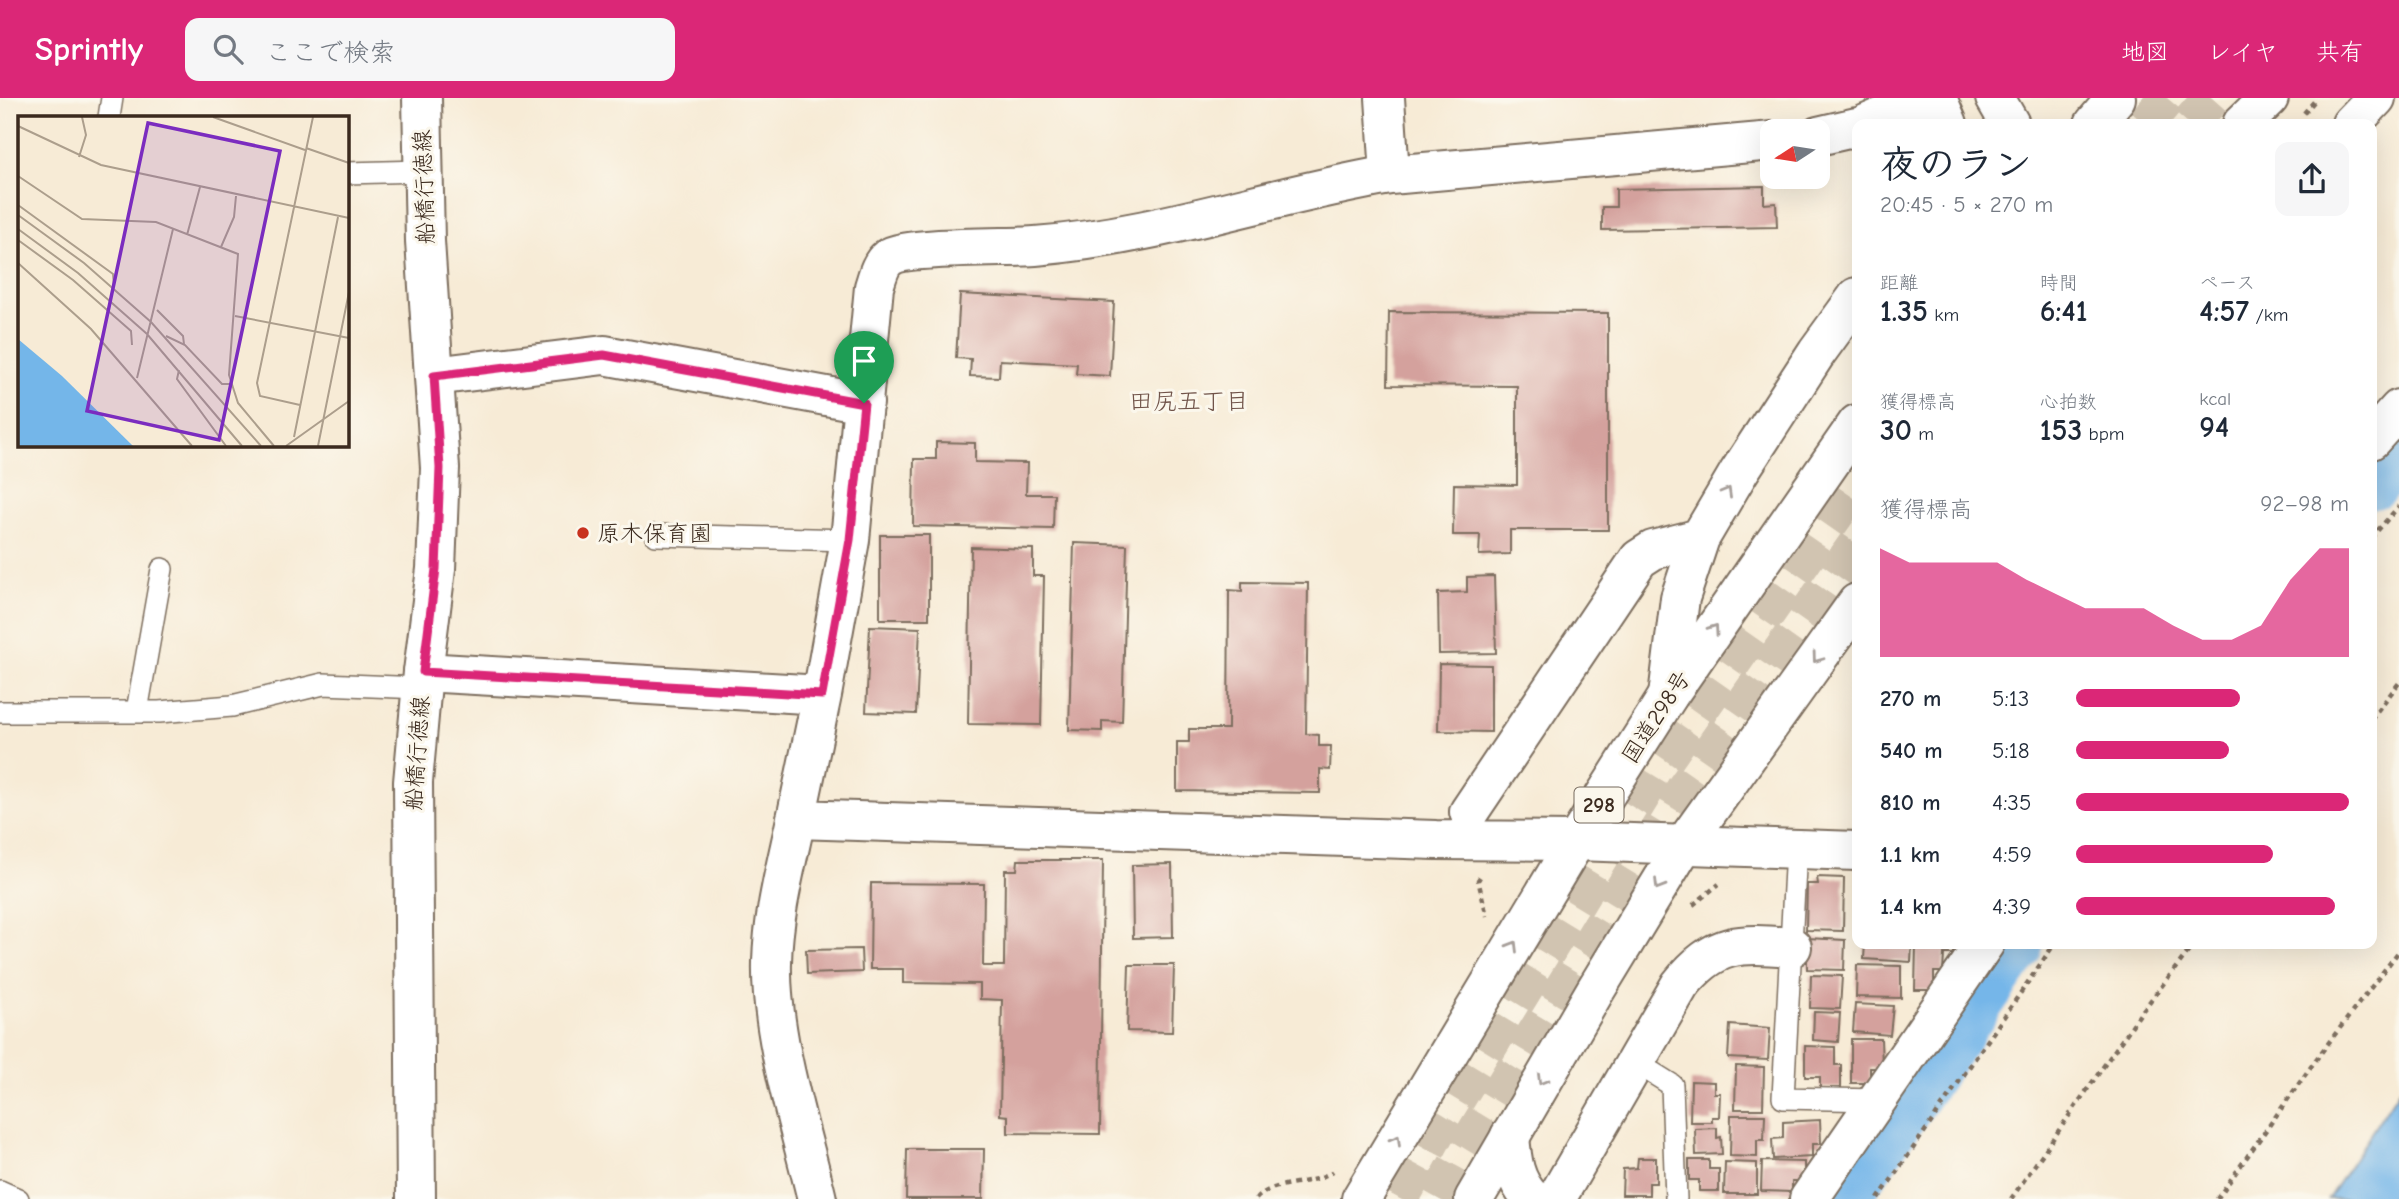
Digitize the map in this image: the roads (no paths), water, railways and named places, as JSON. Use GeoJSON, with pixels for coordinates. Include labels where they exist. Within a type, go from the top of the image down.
{"type":"FeatureCollection","features":[{"type":"Feature","properties":{"kind":"main road","name":"船橋行徳線"},"geometry":{"type":"LineString","coordinates":[[416,1199],[413,795],[422,680],[436,569],[440,468],[422,171],[422,98]]}},
{"type":"Feature","properties":{"kind":"main road"},"geometry":{"type":"LineString","coordinates":[[1385,98],[1390,175]]}},
{"type":"Feature","properties":{"kind":"main road"},"geometry":{"type":"LineString","coordinates":[[1878,119],[1927,98]]}},
{"type":"Feature","properties":{"kind":"main road"},"geometry":{"type":"LineString","coordinates":[[1937,98],[1946,119]]}},
{"type":"Feature","properties":{"kind":"main road"},"geometry":{"type":"LineString","coordinates":[[1995,98],[2007,119]]}},
{"type":"Feature","properties":{"kind":"main road"},"geometry":{"type":"LineString","coordinates":[[2098,119],[2116,98]]}},
{"type":"Feature","properties":{"kind":"main road"},"geometry":{"type":"LineString","coordinates":[[2234,119],[2249,98]]}},
{"type":"Feature","properties":{"kind":"main road"},"geometry":{"type":"LineString","coordinates":[[2247,119],[2269,98]]}},
{"type":"Feature","properties":{"kind":"main road"},"geometry":{"type":"LineString","coordinates":[[2356,119],[2376,98]]}},
{"type":"Feature","properties":{"kind":"main road"},"geometry":{"type":"LineString","coordinates":[[1830,133],[1852,128]]}},
{"type":"Feature","properties":{"kind":"main road"},"geometry":{"type":"LineString","coordinates":[[817,1199],[780,1042],[771,964],[774,931],[850,540],[874,287],[888,258],[938,249],[1005,249],[1105,238],[1331,185],[1390,175],[1760,142]]}},
{"type":"Feature","properties":{"kind":"main road"},"geometry":{"type":"LineString","coordinates":[[1668,696],[1681,597],[1700,538],[1739,471],[1852,304]]}},
{"type":"Feature","properties":{"kind":"main road"},"geometry":{"type":"LineString","coordinates":[[434,376],[604,355],[864,403]]}},
{"type":"Feature","properties":{"kind":"main road"},"geometry":{"type":"LineString","coordinates":[[2377,433],[2399,409]]}},
{"type":"Feature","properties":{"kind":"main road","name":"国道298号"},"geometry":{"type":"LineString","coordinates":[[1350,1189],[1668,696],[1852,431]]}},
{"type":"Feature","properties":{"kind":"main road"},"geometry":{"type":"LineString","coordinates":[[1469,812],[1639,559],[1653,550],[1700,538]]}},
{"type":"Feature","properties":{"kind":"main road"},"geometry":{"type":"LineString","coordinates":[[1474,1199],[1682,846],[1852,610]]}},
{"type":"Feature","properties":{"kind":"main road"},"geometry":{"type":"LineString","coordinates":[[422,680],[822,695]]}},
{"type":"Feature","properties":{"kind":"main road"},"geometry":{"type":"LineString","coordinates":[[796,819],[1422,840],[1576,841],[1852,851]]}},
{"type":"Feature","properties":{"kind":"main road"},"geometry":{"type":"LineString","coordinates":[[1556,1199],[1680,985],[1696,965],[1715,951],[1736,947],[1792,947]]}},
{"type":"Feature","properties":{"kind":"main road"},"geometry":{"type":"LineString","coordinates":[[1809,1199],[1981,949]]}},
{"type":"Feature","properties":{"kind":"main road"},"geometry":{"type":"LineString","coordinates":[[1510,1136],[1513,1167],[1522,1189],[1532,1199]]}},
{"type":"Feature","properties":{"kind":"lane"},"geometry":{"type":"LineString","coordinates":[[109,116],[112,98]]}},
{"type":"Feature","properties":{"kind":"lane"},"geometry":{"type":"LineString","coordinates":[[348,173],[422,171]]}},
{"type":"Feature","properties":{"kind":"lane"},"geometry":{"type":"LineString","coordinates":[[656,535],[850,540]]}},
{"type":"Feature","properties":{"kind":"lane"},"geometry":{"type":"LineString","coordinates":[[137,711],[162,569]]}},
{"type":"Feature","properties":{"kind":"lane"},"geometry":{"type":"LineString","coordinates":[[0,712],[159,712],[232,706],[323,684],[422,680]]}},
{"type":"Feature","properties":{"kind":"lane"},"geometry":{"type":"LineString","coordinates":[[1796,849],[1783,1098],[1877,1100]]}},
{"type":"Feature","properties":{"kind":"lane"},"geometry":{"type":"LineString","coordinates":[[1635,1062],[1672,1085],[1676,1199]]}},
{"type":"Feature","properties":{"kind":"lane"},"geometry":{"type":"LineString","coordinates":[[0,1191],[18,1199]]}},
{"type":"Feature","properties":{"kind":"water"},"geometry":{"type":"Polygon","coordinates":[[[2399,1090],[2399,1199],[2328,1199],[2399,1090]]]}},
{"type":"Feature","properties":{"kind":"waterway"},"geometry":{"type":"LineString","coordinates":[[2377,470],[2399,444]]}},
{"type":"Feature","properties":{"kind":"waterway"},"geometry":{"type":"LineString","coordinates":[[1835,1199],[2007,949]]}},
{"type":"Feature","properties":{"kind":"tunnel"},"geometry":{"type":"LineString","coordinates":[[2149,119],[2167,98]]}},
{"type":"Feature","properties":{"kind":"tunnel"},"geometry":{"type":"LineString","coordinates":[[2193,119],[2212,98]]}},
{"type":"Feature","properties":{"kind":"tunnel"},"geometry":{"type":"LineString","coordinates":[[1400,1199],[1435,1134],[1656,772],[1852,490]]}},
{"type":"Feature","properties":{"kind":"tunnel"},"geometry":{"type":"LineString","coordinates":[[1438,1199],[1465,1150],[1684,790],[1852,551]]}},
{"type":"Feature","properties":{"kind":"place","name":"原木保育園"},"geometry":{"type":"Point","coordinates":[583,533]}},
{"type":"Feature","properties":{"kind":"district","name":"田尻五丁目"},"geometry":{"type":"Point","coordinates":[1189,401]}}]}
